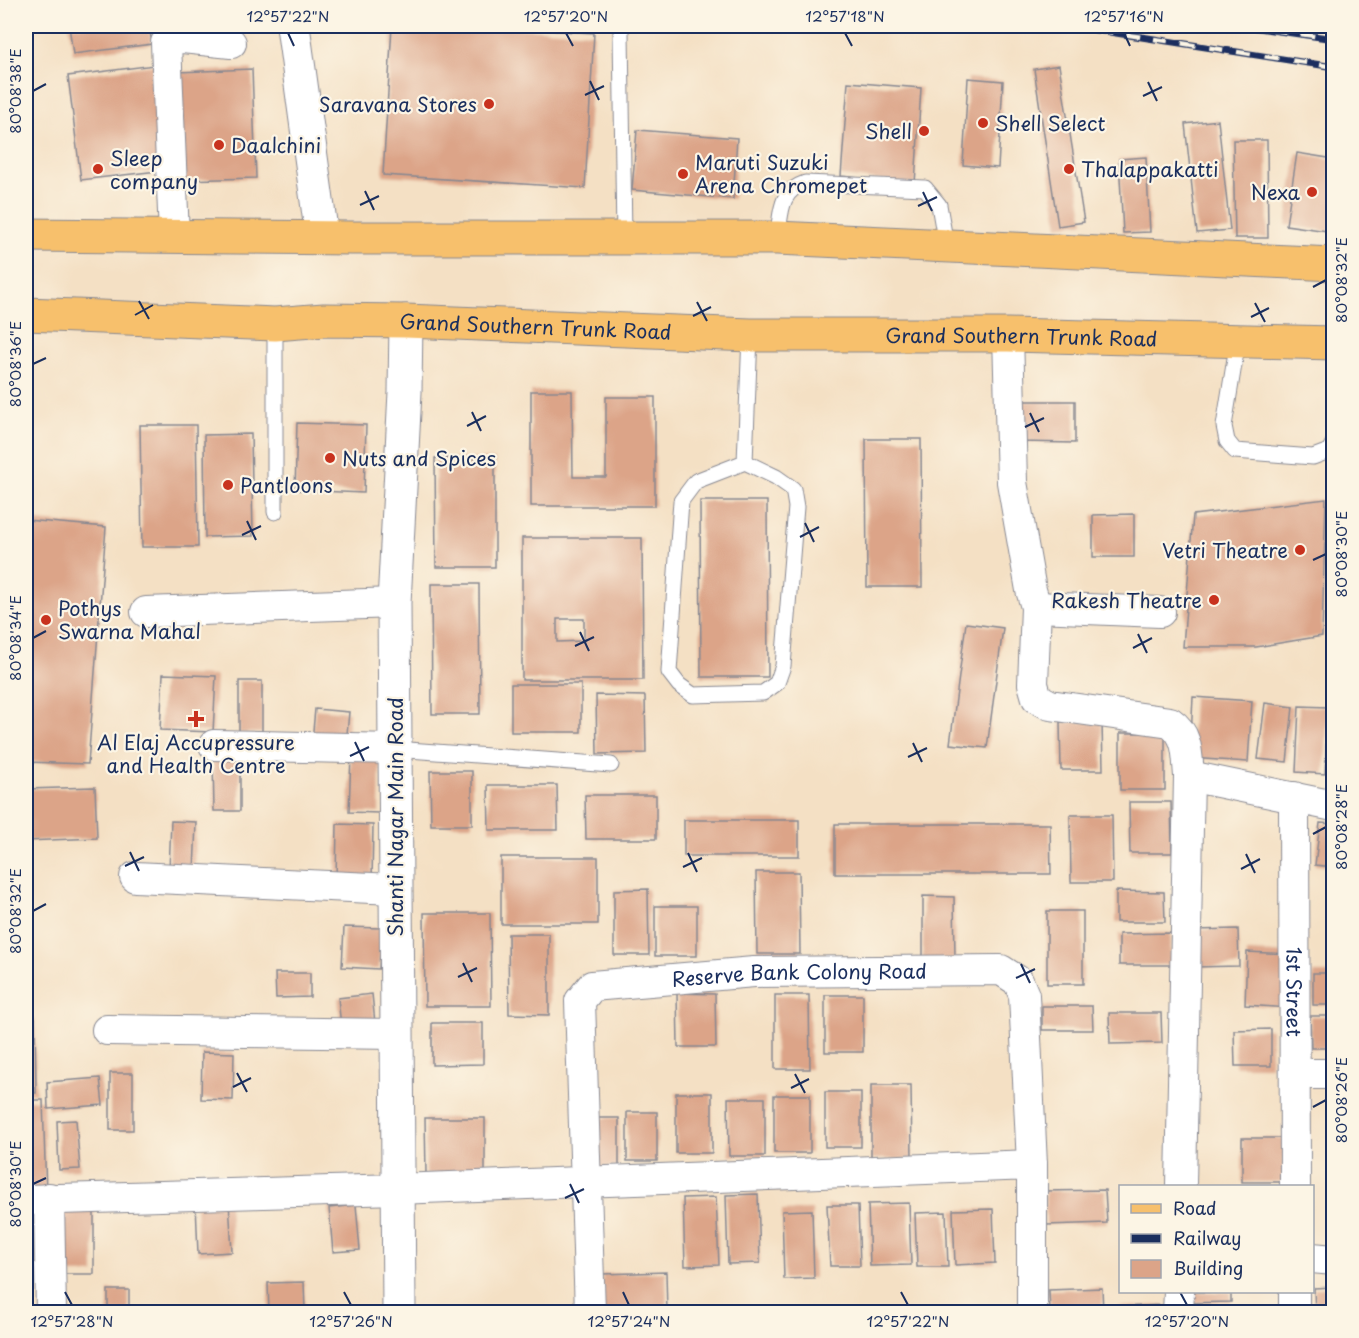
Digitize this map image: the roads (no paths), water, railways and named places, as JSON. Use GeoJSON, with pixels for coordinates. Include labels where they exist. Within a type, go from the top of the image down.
{"type":"FeatureCollection","features":[{"type":"Feature","properties":{"kind":"main road"},"geometry":{"type":"LineString","coordinates":[[26,236],[777,238],[1334,264]]}},
{"type":"Feature","properties":{"kind":"main road","name":"Grand Southern Trunk Road"},"geometry":{"type":"LineString","coordinates":[[26,314],[274,324],[324,320],[406,321],[750,335],[1008,335],[1334,342]]}},
{"type":"Feature","properties":{"kind":"street"},"geometry":{"type":"LineString","coordinates":[[293,26],[322,237]]}},
{"type":"Feature","properties":{"kind":"street"},"geometry":{"type":"LineString","coordinates":[[174,236],[166,43],[173,37],[231,43]]}},
{"type":"Feature","properties":{"kind":"street","name":"Shanti Nagar Main Road"},"geometry":{"type":"LineString","coordinates":[[399,1312],[394,889],[394,603],[405,392],[406,321]]}},
{"type":"Feature","properties":{"kind":"street"},"geometry":{"type":"LineString","coordinates":[[1008,335],[1012,482],[1036,607],[1033,684],[1037,698],[1050,705],[1170,722],[1180,729],[1185,740],[1189,776],[1181,1185]]}},
{"type":"Feature","properties":{"kind":"street"},"geometry":{"type":"LineString","coordinates":[[146,612],[394,603]]}},
{"type":"Feature","properties":{"kind":"street"},"geometry":{"type":"LineString","coordinates":[[1036,607],[1160,612]]}},
{"type":"Feature","properties":{"kind":"street"},"geometry":{"type":"LineString","coordinates":[[214,745],[395,749]]}},
{"type":"Feature","properties":{"kind":"street"},"geometry":{"type":"LineString","coordinates":[[1189,776],[1334,806]]}},
{"type":"Feature","properties":{"kind":"street","name":"1st Street"},"geometry":{"type":"LineString","coordinates":[[1294,797],[1295,1185]]}},
{"type":"Feature","properties":{"kind":"street"},"geometry":{"type":"LineString","coordinates":[[135,877],[394,889]]}},
{"type":"Feature","properties":{"kind":"street","name":"Reserve Bank Colony Road"},"geometry":{"type":"LineString","coordinates":[[590,1312],[580,1001],[592,986],[754,972],[1000,970],[1018,981],[1024,995],[1032,1166],[1032,1312]]}},
{"type":"Feature","properties":{"kind":"street"},"geometry":{"type":"LineString","coordinates":[[107,1030],[397,1034]]}},
{"type":"Feature","properties":{"kind":"street"},"geometry":{"type":"LineString","coordinates":[[1295,1074],[1334,1074]]}},
{"type":"Feature","properties":{"kind":"street"},"geometry":{"type":"LineString","coordinates":[[51,1312],[37,1199],[398,1189],[1032,1166]]}},
{"type":"Feature","properties":{"kind":"street"},"geometry":{"type":"LineString","coordinates":[[1314,1258],[1334,1260]]}},
{"type":"Feature","properties":{"kind":"street"},"geometry":{"type":"LineString","coordinates":[[1178,1312],[1179,1293]]}},
{"type":"Feature","properties":{"kind":"street"},"geometry":{"type":"LineString","coordinates":[[1294,1293],[1294,1312]]}},
{"type":"Feature","properties":{"kind":"lane"},"geometry":{"type":"LineString","coordinates":[[621,32],[624,238]]}},
{"type":"Feature","properties":{"kind":"lane"},"geometry":{"type":"LineString","coordinates":[[777,238],[785,196],[793,187],[805,183],[925,188],[939,205],[946,246]]}},
{"type":"Feature","properties":{"kind":"lane"},"geometry":{"type":"LineString","coordinates":[[274,324],[275,512]]}},
{"type":"Feature","properties":{"kind":"lane"},"geometry":{"type":"LineString","coordinates":[[745,462],[750,335]]}},
{"type":"Feature","properties":{"kind":"lane"},"geometry":{"type":"LineString","coordinates":[[1238,340],[1224,426],[1227,441],[1235,451],[1313,457],[1329,451],[1334,442]]}},
{"type":"Feature","properties":{"kind":"lane"},"geometry":{"type":"LineString","coordinates":[[745,462],[776,477],[793,489],[796,507],[783,666],[777,683],[763,693],[693,695],[679,685],[669,672],[681,501],[696,481],[745,462]]}},
{"type":"Feature","properties":{"kind":"lane"},"geometry":{"type":"LineString","coordinates":[[395,749],[611,765]]}},
{"type":"Feature","properties":{"kind":"railway"},"geometry":{"type":"LineString","coordinates":[[1071,26],[1334,67]]}},
{"type":"Feature","properties":{"kind":"railway"},"geometry":{"type":"LineString","coordinates":[[1245,26],[1334,39]]}},
{"type":"Feature","properties":{"kind":"place","name":"Saravana Stores"},"geometry":{"type":"Point","coordinates":[489,104]}},
{"type":"Feature","properties":{"kind":"place","name":"Shell Select"},"geometry":{"type":"Point","coordinates":[983,123]}},
{"type":"Feature","properties":{"kind":"place","name":"Shell"},"geometry":{"type":"Point","coordinates":[924,131]}},
{"type":"Feature","properties":{"kind":"place","name":"Daalchini"},"geometry":{"type":"Point","coordinates":[219,145]}},
{"type":"Feature","properties":{"kind":"place","name":"Sleep company"},"geometry":{"type":"Point","coordinates":[98,169]}},
{"type":"Feature","properties":{"kind":"place","name":"Thalappakatti"},"geometry":{"type":"Point","coordinates":[1069,169]}},
{"type":"Feature","properties":{"kind":"place","name":"Maruti Suzuki Arena Chromepet"},"geometry":{"type":"Point","coordinates":[683,174]}},
{"type":"Feature","properties":{"kind":"place","name":"Nexa"},"geometry":{"type":"Point","coordinates":[1312,192]}},
{"type":"Feature","properties":{"kind":"place","name":"Nuts and Spices"},"geometry":{"type":"Point","coordinates":[330,458]}},
{"type":"Feature","properties":{"kind":"place","name":"Pantloons"},"geometry":{"type":"Point","coordinates":[228,485]}},
{"type":"Feature","properties":{"kind":"place","name":"Vetri Theatre"},"geometry":{"type":"Point","coordinates":[1300,550]}},
{"type":"Feature","properties":{"kind":"place","name":"Rakesh Theatre"},"geometry":{"type":"Point","coordinates":[1214,600]}},
{"type":"Feature","properties":{"kind":"place","name":"Pothys Swarna Mahal"},"geometry":{"type":"Point","coordinates":[46,620]}},
{"type":"Feature","properties":{"kind":"place","name":"Al Elaj Accupressure and Health Centre"},"geometry":{"type":"Point","coordinates":[196,719]}}]}
